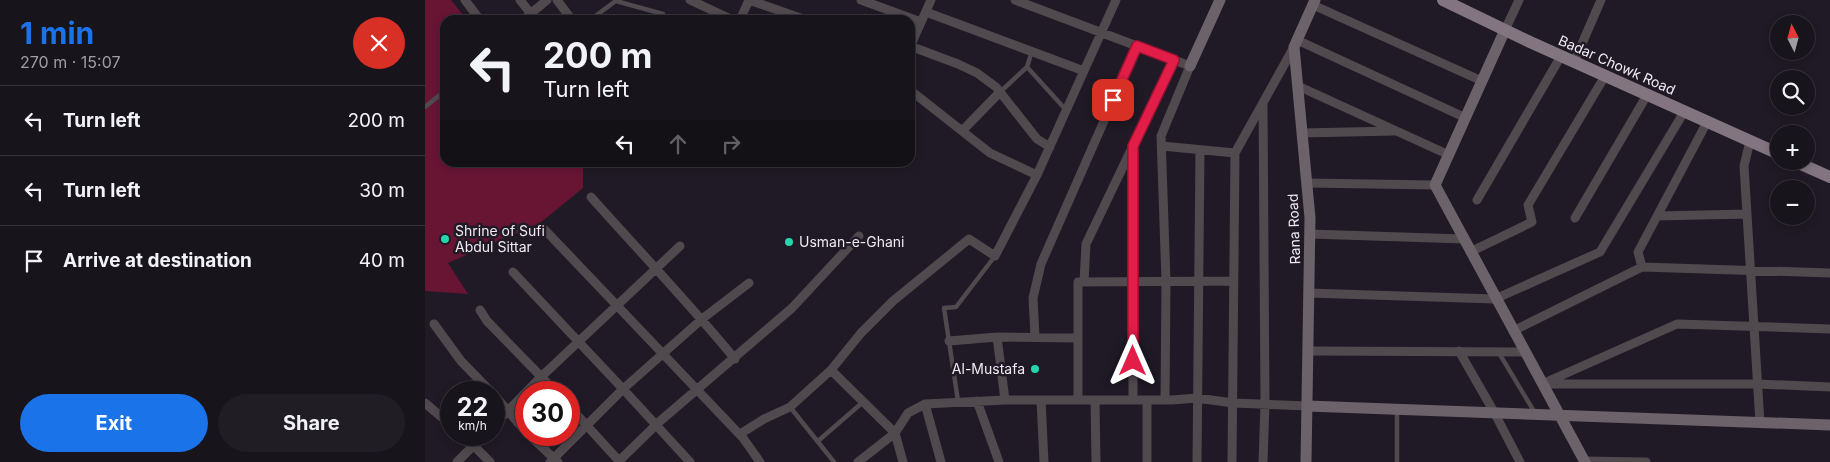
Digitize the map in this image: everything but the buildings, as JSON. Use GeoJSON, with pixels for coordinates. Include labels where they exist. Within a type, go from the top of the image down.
{"type":"FeatureCollection","features":[{"type":"Feature","properties":{"kind":"main road","name":"Badar Chowk Road"},"geometry":{"type":"LineString","coordinates":[[1443,0],[1574,62],[1770,150]]}},
{"type":"Feature","properties":{"kind":"main road"},"geometry":{"type":"LineString","coordinates":[[1813,170],[1830,178]]}},
{"type":"Feature","properties":{"kind":"street"},"geometry":{"type":"LineString","coordinates":[[465,0],[477,15]]}},
{"type":"Feature","properties":{"kind":"street"},"geometry":{"type":"LineString","coordinates":[[520,0],[531,14],[547,0]]}},
{"type":"Feature","properties":{"kind":"street"},"geometry":{"type":"LineString","coordinates":[[557,0],[568,15]]}},
{"type":"Feature","properties":{"kind":"street"},"geometry":{"type":"LineString","coordinates":[[690,0],[722,15]]}},
{"type":"Feature","properties":{"kind":"street"},"geometry":{"type":"LineString","coordinates":[[742,15],[749,0],[792,15]]}},
{"type":"Feature","properties":{"kind":"street"},"geometry":{"type":"LineString","coordinates":[[861,0],[902,15]]}},
{"type":"Feature","properties":{"kind":"street"},"geometry":{"type":"LineString","coordinates":[[915,35],[931,0]]}},
{"type":"Feature","properties":{"kind":"street"},"geometry":{"type":"LineString","coordinates":[[1015,0],[1190,66]]}},
{"type":"Feature","properties":{"kind":"street"},"geometry":{"type":"LineString","coordinates":[[740,434],[764,419],[790,407],[831,370],[861,333],[893,301],[969,239],[995,256],[1037,175],[1116,0]]}},
{"type":"Feature","properties":{"kind":"street"},"geometry":{"type":"LineString","coordinates":[[1165,400],[1166,281],[1161,136],[1220,0]]}},
{"type":"Feature","properties":{"kind":"street"},"geometry":{"type":"LineString","coordinates":[[1435,186],[1519,0]]}},
{"type":"Feature","properties":{"kind":"street"},"geometry":{"type":"LineString","coordinates":[[1574,62],[1601,0]]}},
{"type":"Feature","properties":{"kind":"street"},"geometry":{"type":"LineString","coordinates":[[1232,462],[1235,153],[1295,44],[1314,2],[1482,81]]}},
{"type":"Feature","properties":{"kind":"street"},"geometry":{"type":"LineString","coordinates":[[926,12],[1084,71]]}},
{"type":"Feature","properties":{"kind":"street"},"geometry":{"type":"LineString","coordinates":[[915,20],[921,22]]}},
{"type":"Feature","properties":{"kind":"street"},"geometry":{"type":"LineString","coordinates":[[1295,44],[1465,118]]}},
{"type":"Feature","properties":{"kind":"street","name":"Rana Road"},"geometry":{"type":"LineString","coordinates":[[1295,44],[1310,234],[1306,462]]}},
{"type":"Feature","properties":{"kind":"street"},"geometry":{"type":"LineString","coordinates":[[1035,337],[1033,298],[1041,264],[1137,46]]}},
{"type":"Feature","properties":{"kind":"street"},"geometry":{"type":"LineString","coordinates":[[915,48],[977,73],[1000,92],[1037,139],[1050,147]]}},
{"type":"Feature","properties":{"kind":"street"},"geometry":{"type":"LineString","coordinates":[[1477,200],[1561,56]]}},
{"type":"Feature","properties":{"kind":"street"},"geometry":{"type":"LineString","coordinates":[[1084,282],[1086,244],[1174,60]]}},
{"type":"Feature","properties":{"kind":"street"},"geometry":{"type":"LineString","coordinates":[[1470,252],[1532,222],[1529,205],[1605,76]]}},
{"type":"Feature","properties":{"kind":"street"},"geometry":{"type":"LineString","coordinates":[[1298,86],[1449,155]]}},
{"type":"Feature","properties":{"kind":"street"},"geometry":{"type":"LineString","coordinates":[[962,131],[1000,92]]}},
{"type":"Feature","properties":{"kind":"street"},"geometry":{"type":"LineString","coordinates":[[915,94],[990,153],[1037,175]]}},
{"type":"Feature","properties":{"kind":"street"},"geometry":{"type":"LineString","coordinates":[[1575,218],[1647,95]]}},
{"type":"Feature","properties":{"kind":"street"},"geometry":{"type":"LineString","coordinates":[[1263,102],[1265,404],[1263,462]]}},
{"type":"Feature","properties":{"kind":"street"},"geometry":{"type":"LineString","coordinates":[[1309,293],[1495,299],[1599,252],[1684,112]]}},
{"type":"Feature","properties":{"kind":"street"},"geometry":{"type":"LineString","coordinates":[[1642,267],[1638,252],[1707,122]]}},
{"type":"Feature","properties":{"kind":"street"},"geometry":{"type":"LineString","coordinates":[[1302,133],[1396,131]]}},
{"type":"Feature","properties":{"kind":"street"},"geometry":{"type":"LineString","coordinates":[[1750,141],[1744,166],[1760,423]]}},
{"type":"Feature","properties":{"kind":"street"},"geometry":{"type":"LineString","coordinates":[[1133,146],[1133,400]]}},
{"type":"Feature","properties":{"kind":"street"},"geometry":{"type":"LineString","coordinates":[[1162,146],[1235,153]]}},
{"type":"Feature","properties":{"kind":"street"},"geometry":{"type":"LineString","coordinates":[[1197,462],[1199,150]]}},
{"type":"Feature","properties":{"kind":"street"},"geometry":{"type":"LineString","coordinates":[[1307,183],[1435,186]]}},
{"type":"Feature","properties":{"kind":"street"},"geometry":{"type":"LineString","coordinates":[[1435,186],[1585,462],[1645,462]]}},
{"type":"Feature","properties":{"kind":"street"},"geometry":{"type":"LineString","coordinates":[[591,197],[655,270],[702,318],[735,358]]}},
{"type":"Feature","properties":{"kind":"street"},"geometry":{"type":"LineString","coordinates":[[1657,216],[1747,214]]}},
{"type":"Feature","properties":{"kind":"street"},"geometry":{"type":"LineString","coordinates":[[545,230],[740,434],[760,462]]}},
{"type":"Feature","properties":{"kind":"street"},"geometry":{"type":"LineString","coordinates":[[1310,234],[1463,239]]}},
{"type":"Feature","properties":{"kind":"street"},"geometry":{"type":"LineString","coordinates":[[580,418],[619,462],[656,425],[792,308],[859,236]]}},
{"type":"Feature","properties":{"kind":"street"},"geometry":{"type":"LineString","coordinates":[[505,413],[680,246]]}},
{"type":"Feature","properties":{"kind":"street"},"geometry":{"type":"LineString","coordinates":[[1513,331],[1642,267],[1830,273]]}},
{"type":"Feature","properties":{"kind":"street"},"geometry":{"type":"LineString","coordinates":[[513,272],[690,462]]}},
{"type":"Feature","properties":{"kind":"street"},"geometry":{"type":"LineString","coordinates":[[1077,400],[1078,282],[1233,281]]}},
{"type":"Feature","properties":{"kind":"street"},"geometry":{"type":"LineString","coordinates":[[539,446],[554,461],[586,425],[623,389],[702,318],[749,283]]}},
{"type":"Feature","properties":{"kind":"street"},"geometry":{"type":"LineString","coordinates":[[480,310],[487,321],[545,381]]}},
{"type":"Feature","properties":{"kind":"street"},"geometry":{"type":"LineString","coordinates":[[434,324],[461,361],[480,381]]}},
{"type":"Feature","properties":{"kind":"street"},"geometry":{"type":"LineString","coordinates":[[1542,384],[1677,324],[1830,329]]}},
{"type":"Feature","properties":{"kind":"street"},"geometry":{"type":"LineString","coordinates":[[997,337],[1005,400]]}},
{"type":"Feature","properties":{"kind":"street"},"geometry":{"type":"LineString","coordinates":[[949,341],[997,337],[1077,338]]}},
{"type":"Feature","properties":{"kind":"street"},"geometry":{"type":"LineString","coordinates":[[1308,350],[1524,352]]}},
{"type":"Feature","properties":{"kind":"street"},"geometry":{"type":"LineString","coordinates":[[1459,351],[1520,462]]}},
{"type":"Feature","properties":{"kind":"street"},"geometry":{"type":"LineString","coordinates":[[831,370],[895,433],[903,462]]}},
{"type":"Feature","properties":{"kind":"street"},"geometry":{"type":"LineString","coordinates":[[1542,384],[1757,384],[1830,387]]}},
{"type":"Feature","properties":{"kind":"street"},"geometry":{"type":"LineString","coordinates":[[858,462],[895,433],[908,413],[925,404],[958,401],[1165,400],[1197,398],[1233,403],[1830,425]]}},
{"type":"Feature","properties":{"kind":"street"},"geometry":{"type":"LineString","coordinates":[[1041,400],[1044,462]]}},
{"type":"Feature","properties":{"kind":"street"},"geometry":{"type":"LineString","coordinates":[[1095,400],[1096,462]]}},
{"type":"Feature","properties":{"kind":"street"},"geometry":{"type":"LineString","coordinates":[[1147,400],[1147,462]]}},
{"type":"Feature","properties":{"kind":"street"},"geometry":{"type":"LineString","coordinates":[[977,401],[999,462]]}},
{"type":"Feature","properties":{"kind":"street"},"geometry":{"type":"LineString","coordinates":[[425,403],[440,416]]}},
{"type":"Feature","properties":{"kind":"street"},"geometry":{"type":"LineString","coordinates":[[925,404],[941,462]]}},
{"type":"Feature","properties":{"kind":"street"},"geometry":{"type":"LineString","coordinates":[[505,407],[515,419]]}},
{"type":"Feature","properties":{"kind":"street"},"geometry":{"type":"LineString","coordinates":[[457,462],[473,446]]}},
{"type":"Feature","properties":{"kind":"street"},"geometry":{"type":"LineString","coordinates":[[475,446],[489,462]]}},
{"type":"Feature","properties":{"kind":"lane"},"geometry":{"type":"LineString","coordinates":[[596,15],[616,0],[663,14]]}},
{"type":"Feature","properties":{"kind":"lane"},"geometry":{"type":"LineString","coordinates":[[1000,92],[1027,67],[1032,51]]}},
{"type":"Feature","properties":{"kind":"lane"},"geometry":{"type":"LineString","coordinates":[[1027,67],[1066,110]]}},
{"type":"Feature","properties":{"kind":"lane"},"geometry":{"type":"LineString","coordinates":[[425,107],[440,95]]}},
{"type":"Feature","properties":{"kind":"lane"},"geometry":{"type":"LineString","coordinates":[[958,401],[944,308],[956,307],[995,256]]}},
{"type":"Feature","properties":{"kind":"lane"},"geometry":{"type":"LineString","coordinates":[[1498,352],[1535,413]]}},
{"type":"Feature","properties":{"kind":"lane"},"geometry":{"type":"LineString","coordinates":[[817,442],[863,402]]}},
{"type":"Feature","properties":{"kind":"lane"},"geometry":{"type":"LineString","coordinates":[[790,407],[834,462]]}},
{"type":"Feature","properties":{"kind":"lane"},"geometry":{"type":"LineString","coordinates":[[1397,409],[1397,462]]}},
{"type":"Feature","properties":{"kind":"shaded area"},"geometry":{"type":"Polygon","coordinates":[[[425,0],[451,0],[463,15],[440,15],[440,167],[583,167],[583,188],[540,223],[448,263],[468,294],[425,291],[425,0]]]}},
{"type":"Feature","properties":{"kind":"place","name":"Shrine of Sufi Abdul Sittar"},"geometry":{"type":"Point","coordinates":[445,239]}},
{"type":"Feature","properties":{"kind":"place","name":"Usman-e-Ghani"},"geometry":{"type":"Point","coordinates":[789,242]}},
{"type":"Feature","properties":{"kind":"place","name":"Al-Mustafa"},"geometry":{"type":"Point","coordinates":[1035,369]}},
{"type":"Feature","properties":{"kind":"route"},"geometry":{"type":"LineString","coordinates":[[1113,100],[1137,46],[1174,60],[1133,146],[1133,361]]}}]}
